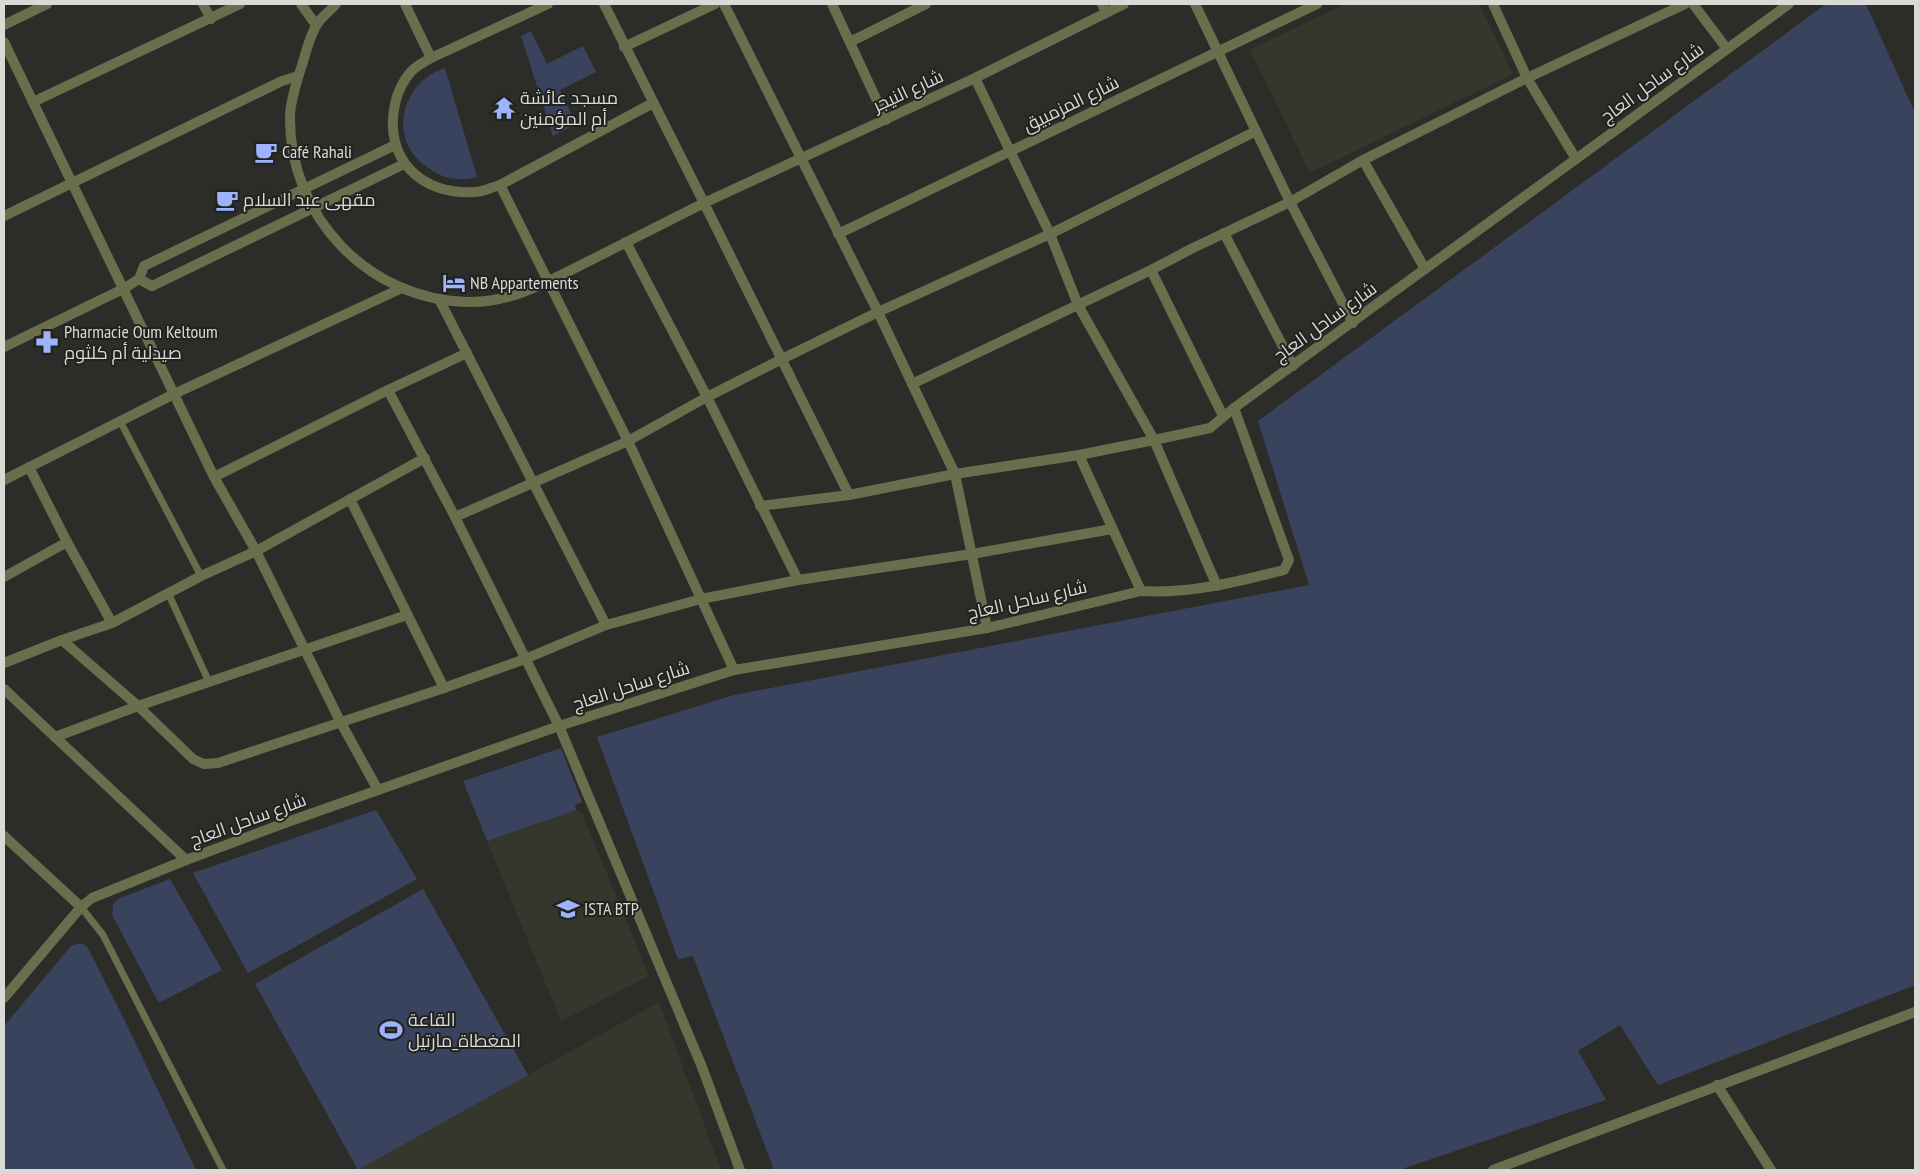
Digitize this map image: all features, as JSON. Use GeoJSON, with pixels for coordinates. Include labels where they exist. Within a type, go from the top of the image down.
{"type":"FeatureCollection","features":[{"type":"Feature","properties":{"kind":"street"},"geometry":{"type":"LineString","coordinates":[[4,26],[47,4]]}},
{"type":"Feature","properties":{"kind":"street"},"geometry":{"type":"LineString","coordinates":[[203,4],[210,19]]}},
{"type":"Feature","properties":{"kind":"street"},"geometry":{"type":"LineString","coordinates":[[33,102],[240,4]]}},
{"type":"Feature","properties":{"kind":"street"},"geometry":{"type":"LineString","coordinates":[[302,4],[307,15],[316,25],[336,4]]}},
{"type":"Feature","properties":{"kind":"street"},"geometry":{"type":"LineString","coordinates":[[405,4],[431,58]]}},
{"type":"Feature","properties":{"kind":"street"},"geometry":{"type":"LineString","coordinates":[[548,4],[431,58],[414,69],[397,94],[391,119],[395,145],[404,164],[422,180],[448,190],[476,192],[500,184],[652,103]]}},
{"type":"Feature","properties":{"kind":"street"},"geometry":{"type":"LineString","coordinates":[[604,4],[849,495]]}},
{"type":"Feature","properties":{"kind":"street"},"geometry":{"type":"LineString","coordinates":[[624,47],[715,4]]}},
{"type":"Feature","properties":{"kind":"street"},"geometry":{"type":"LineString","coordinates":[[724,4],[878,312],[955,474],[987,628]]}},
{"type":"Feature","properties":{"kind":"street"},"geometry":{"type":"LineString","coordinates":[[832,4],[886,120]]}},
{"type":"Feature","properties":{"kind":"street"},"geometry":{"type":"LineString","coordinates":[[850,42],[926,4]]}},
{"type":"Feature","properties":{"kind":"street","name":"شارع النيجر"},"geometry":{"type":"LineString","coordinates":[[316,25],[298,76],[290,116],[295,160],[303,189],[312,207],[333,237],[367,270],[402,288],[439,299],[467,302],[496,301],[521,294],[704,204],[975,78],[1104,8],[1124,4]]}},
{"type":"Feature","properties":{"kind":"street"},"geometry":{"type":"LineString","coordinates":[[1195,4],[1290,202],[1353,323]]}},
{"type":"Feature","properties":{"kind":"street","name":"شارع المزمبيق"},"geometry":{"type":"LineString","coordinates":[[838,234],[1318,4]]}},
{"type":"Feature","properties":{"kind":"street"},"geometry":{"type":"LineString","coordinates":[[912,384],[1290,202],[1363,160],[1527,78],[1686,4]]}},
{"type":"Feature","properties":{"kind":"street"},"geometry":{"type":"LineString","coordinates":[[1693,4],[1727,49]]}},
{"type":"Feature","properties":{"kind":"street","name":"شارع ساحل العاج"},"geometry":{"type":"LineString","coordinates":[[4,998],[81,907],[92,898],[186,860],[559,726],[734,670],[987,628],[1141,591],[1166,593],[1217,586],[1284,570],[1289,560],[1234,408],[1789,4]]}},
{"type":"Feature","properties":{"kind":"street"},"geometry":{"type":"LineString","coordinates":[[1497,5],[1527,78],[1576,159]]}},
{"type":"Feature","properties":{"kind":"street"},"geometry":{"type":"LineString","coordinates":[[4,42],[214,477],[256,551],[341,723],[378,790]]}},
{"type":"Feature","properties":{"kind":"street"},"geometry":{"type":"LineString","coordinates":[[4,216],[282,81],[298,76]]}},
{"type":"Feature","properties":{"kind":"street"},"geometry":{"type":"LineString","coordinates":[[975,78],[1050,234],[1078,305],[1154,440],[1217,586]]}},
{"type":"Feature","properties":{"kind":"street"},"geometry":{"type":"LineString","coordinates":[[455,517],[628,441],[707,397],[782,359],[878,312],[1050,234],[1256,131]]}},
{"type":"Feature","properties":{"kind":"street"},"geometry":{"type":"LineString","coordinates":[[4,347],[139,280],[144,266],[395,145]]}},
{"type":"Feature","properties":{"kind":"street"},"geometry":{"type":"LineString","coordinates":[[1363,160],[1425,269]]}},
{"type":"Feature","properties":{"kind":"street"},"geometry":{"type":"LineString","coordinates":[[139,280],[152,286],[404,164]]}},
{"type":"Feature","properties":{"kind":"street"},"geometry":{"type":"LineString","coordinates":[[500,184],[628,441],[734,670]]}},
{"type":"Feature","properties":{"kind":"street"},"geometry":{"type":"LineString","coordinates":[[1224,233],[1293,366]]}},
{"type":"Feature","properties":{"kind":"street"},"geometry":{"type":"LineString","coordinates":[[626,242],[707,397],[798,580]]}},
{"type":"Feature","properties":{"kind":"street"},"geometry":{"type":"LineString","coordinates":[[1151,270],[1223,416]]}},
{"type":"Feature","properties":{"kind":"street"},"geometry":{"type":"LineString","coordinates":[[4,480],[174,394],[402,288]]}},
{"type":"Feature","properties":{"kind":"street"},"geometry":{"type":"LineString","coordinates":[[439,299],[606,625]]}},
{"type":"Feature","properties":{"kind":"street"},"geometry":{"type":"LineString","coordinates":[[214,477],[388,390],[467,353]]}},
{"type":"Feature","properties":{"kind":"street"},"geometry":{"type":"LineString","coordinates":[[388,390],[425,458],[559,726],[702,1067],[740,1170]]}},
{"type":"Feature","properties":{"kind":"street"},"geometry":{"type":"LineString","coordinates":[[760,506],[849,495],[955,474],[1078,455],[1154,440],[1210,428],[1234,408]]}},
{"type":"Feature","properties":{"kind":"street"},"geometry":{"type":"LineString","coordinates":[[1078,455],[1141,591]]}},
{"type":"Feature","properties":{"kind":"street"},"geometry":{"type":"LineString","coordinates":[[4,663],[112,623],[201,576],[256,551],[425,458]]}},
{"type":"Feature","properties":{"kind":"street"},"geometry":{"type":"LineString","coordinates":[[29,467],[67,542],[112,623]]}},
{"type":"Feature","properties":{"kind":"street"},"geometry":{"type":"LineString","coordinates":[[350,499],[444,688]]}},
{"type":"Feature","properties":{"kind":"street"},"geometry":{"type":"LineString","coordinates":[[62,640],[138,706],[193,759],[204,764],[218,763],[526,659],[606,625],[701,599],[798,580],[972,554],[1112,529]]}},
{"type":"Feature","properties":{"kind":"street"},"geometry":{"type":"LineString","coordinates":[[4,577],[67,542]]}},
{"type":"Feature","properties":{"kind":"street"},"geometry":{"type":"LineString","coordinates":[[55,737],[138,706],[407,615]]}},
{"type":"Feature","properties":{"kind":"street"},"geometry":{"type":"LineString","coordinates":[[4,689],[186,860]]}},
{"type":"Feature","properties":{"kind":"street"},"geometry":{"type":"LineString","coordinates":[[4,836],[81,907]]}},
{"type":"Feature","properties":{"kind":"street"},"geometry":{"type":"LineString","coordinates":[[1492,1170],[1915,1012]]}},
{"type":"Feature","properties":{"kind":"street"},"geometry":{"type":"LineString","coordinates":[[1717,1085],[1771,1170]]}},
{"type":"Feature","properties":{"kind":"lane"},"geometry":{"type":"LineString","coordinates":[[120,421],[201,576]]}},
{"type":"Feature","properties":{"kind":"lane"},"geometry":{"type":"LineString","coordinates":[[168,594],[209,682]]}},
{"type":"Feature","properties":{"kind":"lane"},"geometry":{"type":"LineString","coordinates":[[81,907],[103,935],[223,1170]]}},
{"type":"Feature","properties":{"kind":"shaded area"},"geometry":{"type":"Polygon","coordinates":[[[1345,4],[1479,4],[1513,74],[1310,173],[1250,50],[1345,4]]]}},
{"type":"Feature","properties":{"kind":"shaded area"},"geometry":{"type":"Polygon","coordinates":[[[1826,4],[1866,4],[1915,113],[1915,985],[1658,1085],[1620,1025],[1578,1051],[1606,1100],[1399,1170],[774,1170],[693,956],[678,959],[597,737],[734,695],[1309,585],[1258,421],[1826,4]]]}},
{"type":"Feature","properties":{"kind":"shaded area"},"geometry":{"type":"Polygon","coordinates":[[[531,31],[547,64],[583,46],[596,72],[560,90],[576,124],[553,136],[521,36],[531,31]]]}},
{"type":"Feature","properties":{"kind":"shaded area"},"geometry":{"type":"Polygon","coordinates":[[[445,68],[477,177],[460,179],[440,175],[416,158],[408,144],[404,130],[404,114],[409,100],[417,86],[429,76],[445,68]]]}},
{"type":"Feature","properties":{"kind":"shaded area"},"geometry":{"type":"Polygon","coordinates":[[[561,748],[582,802],[575,805],[576,810],[487,841],[463,781],[561,748]]]}},
{"type":"Feature","properties":{"kind":"shaded area"},"geometry":{"type":"Polygon","coordinates":[[[376,810],[417,879],[248,973],[193,873],[376,810]]]}},
{"type":"Feature","properties":{"kind":"shaded area","name":"ISTA BTP"},"geometry":{"type":"Polygon","coordinates":[[[576,810],[582,813],[649,976],[561,1021],[487,841],[576,810]]]}},
{"type":"Feature","properties":{"kind":"shaded area"},"geometry":{"type":"Polygon","coordinates":[[[170,879],[222,970],[159,1003],[112,915],[113,904],[120,898],[170,879]]]}},
{"type":"Feature","properties":{"kind":"shaded area","name":"القاعة المغطاة_مارتيل"},"geometry":{"type":"Polygon","coordinates":[[[423,889],[528,1075],[358,1170],[255,984],[423,889]]]}},
{"type":"Feature","properties":{"kind":"shaded area"},"geometry":{"type":"Polygon","coordinates":[[[83,944],[88,948],[196,1170],[4,1170],[4,1026],[71,946],[83,944]]]}},
{"type":"Feature","properties":{"kind":"shaded area"},"geometry":{"type":"Polygon","coordinates":[[[659,1002],[721,1170],[358,1170],[528,1075],[659,1002]]]}},
{"type":"Feature","properties":{"kind":"place","name":"مسجد عائشة أم المؤمنين"},"geometry":{"type":"Point","coordinates":[504,108]}},
{"type":"Feature","properties":{"kind":"place","name":"Café Rahali"},"geometry":{"type":"Point","coordinates":[266,152]}},
{"type":"Feature","properties":{"kind":"place","name":"مقهى عبد السلام"},"geometry":{"type":"Point","coordinates":[227,200]}},
{"type":"Feature","properties":{"kind":"place","name":"NB Appartements"},"geometry":{"type":"Point","coordinates":[454,283]}},
{"type":"Feature","properties":{"kind":"place","name":"Pharmacie Oum Keltoum صيدلية أم كلثوم"},"geometry":{"type":"Point","coordinates":[47,342]}},
{"type":"Feature","properties":{"kind":"place","name":"ISTA BTP"},"geometry":{"type":"Point","coordinates":[568,909]}},
{"type":"Feature","properties":{"kind":"place","name":"القاعة المغطاة_مارتيل"},"geometry":{"type":"Point","coordinates":[391,1030]}}]}
